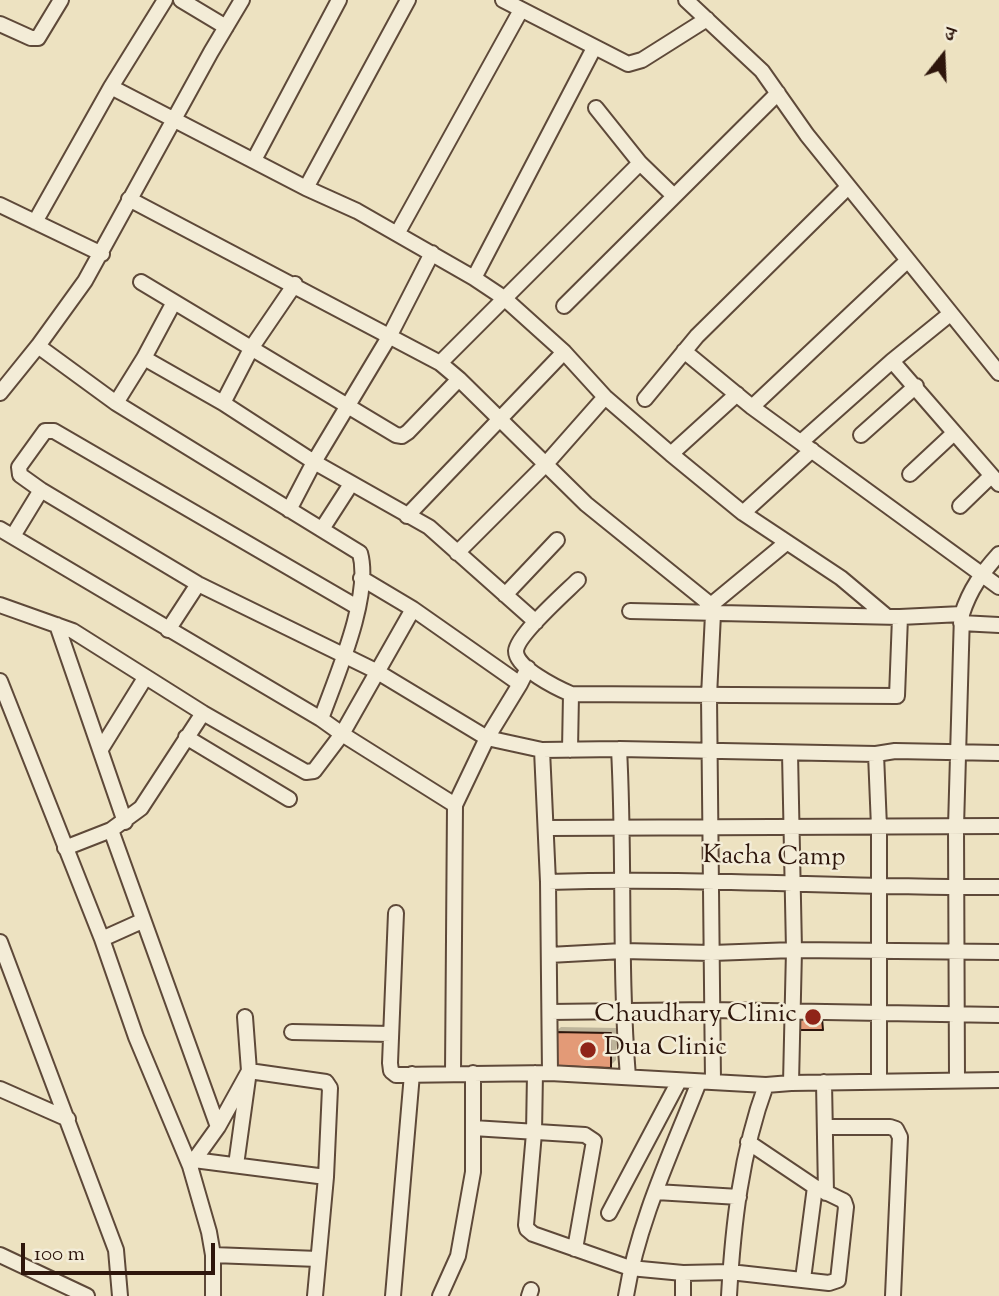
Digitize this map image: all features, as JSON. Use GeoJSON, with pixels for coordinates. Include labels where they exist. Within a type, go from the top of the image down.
{"type":"FeatureCollection","features":[{"type":"Feature","properties":{"kind":"street"},"geometry":{"type":"LineString","coordinates":[[0,24],[31,38],[38,38],[61,0]]}},
{"type":"Feature","properties":{"kind":"street"},"geometry":{"type":"LineString","coordinates":[[36,222],[111,87],[165,0]]}},
{"type":"Feature","properties":{"kind":"street"},"geometry":{"type":"LineString","coordinates":[[181,0],[226,27]]}},
{"type":"Feature","properties":{"kind":"street"},"geometry":{"type":"LineString","coordinates":[[0,393],[38,346],[102,254],[129,199],[242,0]]}},
{"type":"Feature","properties":{"kind":"street"},"geometry":{"type":"LineString","coordinates":[[254,160],[339,0]]}},
{"type":"Feature","properties":{"kind":"street"},"geometry":{"type":"LineString","coordinates":[[306,188],[408,0]]}},
{"type":"Feature","properties":{"kind":"street"},"geometry":{"type":"LineString","coordinates":[[503,0],[621,62],[635,63],[707,19]]}},
{"type":"Feature","properties":{"kind":"street"},"geometry":{"type":"LineString","coordinates":[[686,0],[762,71],[848,187],[999,373]]}},
{"type":"Feature","properties":{"kind":"street"},"geometry":{"type":"LineString","coordinates":[[397,234],[521,10]]}},
{"type":"Feature","properties":{"kind":"street"},"geometry":{"type":"LineString","coordinates":[[474,278],[594,48]]}},
{"type":"Feature","properties":{"kind":"street"},"geometry":{"type":"LineString","coordinates":[[111,87],[306,188],[357,211],[504,298],[564,352],[605,397],[671,454],[743,513],[811,557],[892,616],[897,696],[571,694],[555,687],[528,668],[518,657],[517,646],[536,622],[578,580]]}},
{"type":"Feature","properties":{"kind":"street"},"geometry":{"type":"LineString","coordinates":[[564,306],[778,93]]}},
{"type":"Feature","properties":{"kind":"street"},"geometry":{"type":"LineString","coordinates":[[596,108],[640,163],[674,196]]}},
{"type":"Feature","properties":{"kind":"street"},"geometry":{"type":"LineString","coordinates":[[440,363],[640,163]]}},
{"type":"Feature","properties":{"kind":"street"},"geometry":{"type":"LineString","coordinates":[[645,399],[706,326],[848,187]]}},
{"type":"Feature","properties":{"kind":"street"},"geometry":{"type":"LineString","coordinates":[[129,199],[440,363],[586,504],[712,609]]}},
{"type":"Feature","properties":{"kind":"street"},"geometry":{"type":"LineString","coordinates":[[0,205],[102,254]]}},
{"type":"Feature","properties":{"kind":"street"},"geometry":{"type":"LineString","coordinates":[[289,510],[314,462],[388,337],[432,253]]}},
{"type":"Feature","properties":{"kind":"street"},"geometry":{"type":"LineString","coordinates":[[752,407],[907,261]]}},
{"type":"Feature","properties":{"kind":"street"},"geometry":{"type":"LineString","coordinates":[[141,282],[391,432],[402,436],[459,379]]}},
{"type":"Feature","properties":{"kind":"street"},"geometry":{"type":"LineString","coordinates":[[223,403],[252,347],[295,285]]}},
{"type":"Feature","properties":{"kind":"street"},"geometry":{"type":"LineString","coordinates":[[116,404],[174,302]]}},
{"type":"Feature","properties":{"kind":"street"},"geometry":{"type":"LineString","coordinates":[[743,513],[892,361],[950,314]]}},
{"type":"Feature","properties":{"kind":"street"},"geometry":{"type":"LineString","coordinates":[[38,346],[116,404],[360,553],[358,607],[344,657],[321,719]]}},
{"type":"Feature","properties":{"kind":"street"},"geometry":{"type":"LineString","coordinates":[[684,351],[752,407],[999,587]]}},
{"type":"Feature","properties":{"kind":"street"},"geometry":{"type":"LineString","coordinates":[[407,516],[564,352]]}},
{"type":"Feature","properties":{"kind":"street"},"geometry":{"type":"LineString","coordinates":[[144,358],[223,403],[314,462],[437,533],[536,622]]}},
{"type":"Feature","properties":{"kind":"street"},"geometry":{"type":"LineString","coordinates":[[892,361],[995,480],[960,506]]}},
{"type":"Feature","properties":{"kind":"street"},"geometry":{"type":"LineString","coordinates":[[861,435],[916,386]]}},
{"type":"Feature","properties":{"kind":"street"},"geometry":{"type":"LineString","coordinates":[[671,454],[737,394]]}},
{"type":"Feature","properties":{"kind":"street"},"geometry":{"type":"LineString","coordinates":[[457,553],[545,465],[605,397]]}},
{"type":"Feature","properties":{"kind":"street"},"geometry":{"type":"LineString","coordinates":[[358,607],[49,430],[45,431],[18,471],[41,490],[198,584],[376,671],[487,738],[542,750],[876,754],[895,751],[999,752]]}},
{"type":"Feature","properties":{"kind":"street"},"geometry":{"type":"LineString","coordinates":[[910,474],[954,433]]}},
{"type":"Feature","properties":{"kind":"street"},"geometry":{"type":"LineString","coordinates":[[322,529],[351,484]]}},
{"type":"Feature","properties":{"kind":"street"},"geometry":{"type":"LineString","coordinates":[[41,490],[6,533],[321,719],[455,805]]}},
{"type":"Feature","properties":{"kind":"street"},"geometry":{"type":"LineString","coordinates":[[505,595],[557,540]]}},
{"type":"Feature","properties":{"kind":"street"},"geometry":{"type":"LineString","coordinates":[[625,1296],[630,1268],[656,1192],[706,1081],[712,953],[709,882],[709,696],[712,609],[786,543]]}},
{"type":"Feature","properties":{"kind":"street"},"geometry":{"type":"LineString","coordinates":[[957,1080],[955,887],[962,618],[970,591],[981,573],[999,554]]}},
{"type":"Feature","properties":{"kind":"street"},"geometry":{"type":"LineString","coordinates":[[361,578],[414,609],[520,684]]}},
{"type":"Feature","properties":{"kind":"street"},"geometry":{"type":"LineString","coordinates":[[168,630],[198,584]]}},
{"type":"Feature","properties":{"kind":"street"},"geometry":{"type":"LineString","coordinates":[[0,605],[89,639],[145,678],[306,772],[314,771],[342,734],[414,609]]}},
{"type":"Feature","properties":{"kind":"street"},"geometry":{"type":"LineString","coordinates":[[630,611],[712,609],[962,618],[999,625]]}},
{"type":"Feature","properties":{"kind":"street"},"geometry":{"type":"LineString","coordinates":[[57,625],[125,822]]}},
{"type":"Feature","properties":{"kind":"street"},"geometry":{"type":"LineString","coordinates":[[453,1073],[455,805],[487,738],[528,668]]}},
{"type":"Feature","properties":{"kind":"street"},"geometry":{"type":"LineString","coordinates":[[101,749],[145,678]]}},
{"type":"Feature","properties":{"kind":"street"},"geometry":{"type":"LineString","coordinates":[[0,681],[102,939],[136,1037],[192,1163],[213,1255],[213,1296]]}},
{"type":"Feature","properties":{"kind":"street"},"geometry":{"type":"LineString","coordinates":[[570,750],[571,694]]}},
{"type":"Feature","properties":{"kind":"street"},"geometry":{"type":"LineString","coordinates":[[65,848],[111,830],[141,808],[203,713]]}},
{"type":"Feature","properties":{"kind":"street"},"geometry":{"type":"LineString","coordinates":[[186,737],[289,799]]}},
{"type":"Feature","properties":{"kind":"street"},"geometry":{"type":"LineString","coordinates":[[619,749],[623,828],[623,1011],[628,1077]]}},
{"type":"Feature","properties":{"kind":"street"},"geometry":{"type":"LineString","coordinates":[[542,750],[547,828],[550,1073]]}},
{"type":"Feature","properties":{"kind":"street"},"geometry":{"type":"LineString","coordinates":[[790,753],[794,950],[791,1083]]}},
{"type":"Feature","properties":{"kind":"street"},"geometry":{"type":"LineString","coordinates":[[876,754],[879,827],[879,1081]]}},
{"type":"Feature","properties":{"kind":"street"},"geometry":{"type":"LineString","coordinates":[[547,828],[999,827]]}},
{"type":"Feature","properties":{"kind":"street"},"geometry":{"type":"LineString","coordinates":[[111,830],[218,1127]]}},
{"type":"Feature","properties":{"kind":"street","name":"Kacha Camp"},"geometry":{"type":"LineString","coordinates":[[548,882],[622,879],[792,882],[878,887],[999,887]]}},
{"type":"Feature","properties":{"kind":"street"},"geometry":{"type":"LineString","coordinates":[[396,913],[391,1034],[391,1071],[396,1075],[550,1073],[766,1085],[999,1080]]}},
{"type":"Feature","properties":{"kind":"street"},"geometry":{"type":"LineString","coordinates":[[102,939],[142,921]]}},
{"type":"Feature","properties":{"kind":"street"},"geometry":{"type":"LineString","coordinates":[[0,942],[116,1250],[120,1296]]}},
{"type":"Feature","properties":{"kind":"street"},"geometry":{"type":"LineString","coordinates":[[549,955],[623,951],[712,953],[794,950],[999,953]]}},
{"type":"Feature","properties":{"kind":"street"},"geometry":{"type":"LineString","coordinates":[[550,1012],[710,1010],[999,1015]]}},
{"type":"Feature","properties":{"kind":"street"},"geometry":{"type":"LineString","coordinates":[[236,1165],[249,1071],[245,1017]]}},
{"type":"Feature","properties":{"kind":"street"},"geometry":{"type":"LineString","coordinates":[[292,1032],[391,1034]]}},
{"type":"Feature","properties":{"kind":"street"},"geometry":{"type":"LineString","coordinates":[[192,1163],[218,1127],[249,1071]]}},
{"type":"Feature","properties":{"kind":"street"},"geometry":{"type":"LineString","coordinates":[[249,1071],[326,1082],[330,1088],[326,1177],[314,1296]]}},
{"type":"Feature","properties":{"kind":"street"},"geometry":{"type":"LineString","coordinates":[[440,1296],[461,1243],[473,1172],[472,1073]]}},
{"type":"Feature","properties":{"kind":"street"},"geometry":{"type":"LineString","coordinates":[[535,1073],[527,1229],[533,1234],[630,1268],[683,1273],[730,1272],[829,1283],[838,1280],[846,1206],[844,1201],[820,1190],[748,1142]]}},
{"type":"Feature","properties":{"kind":"street"},"geometry":{"type":"LineString","coordinates":[[393,1296],[412,1074]]}},
{"type":"Feature","properties":{"kind":"street"},"geometry":{"type":"LineString","coordinates":[[609,1213],[679,1082]]}},
{"type":"Feature","properties":{"kind":"street"},"geometry":{"type":"LineString","coordinates":[[803,1279],[820,1190],[825,1127],[824,1083]]}},
{"type":"Feature","properties":{"kind":"street"},"geometry":{"type":"LineString","coordinates":[[729,1296],[739,1197],[748,1142],[751,1125],[766,1085]]}},
{"type":"Feature","properties":{"kind":"street"},"geometry":{"type":"LineString","coordinates":[[0,1089],[68,1119]]}},
{"type":"Feature","properties":{"kind":"street"},"geometry":{"type":"LineString","coordinates":[[825,1127],[890,1127],[896,1129],[900,1137],[893,1296]]}},
{"type":"Feature","properties":{"kind":"street"},"geometry":{"type":"LineString","coordinates":[[473,1128],[584,1135],[594,1141],[575,1249]]}},
{"type":"Feature","properties":{"kind":"street"},"geometry":{"type":"LineString","coordinates":[[192,1163],[236,1165],[326,1177]]}},
{"type":"Feature","properties":{"kind":"street"},"geometry":{"type":"LineString","coordinates":[[656,1192],[739,1197]]}},
{"type":"Feature","properties":{"kind":"street"},"geometry":{"type":"LineString","coordinates":[[0,1255],[87,1296]]}},
{"type":"Feature","properties":{"kind":"street"},"geometry":{"type":"LineString","coordinates":[[213,1255],[318,1259]]}},
{"type":"Feature","properties":{"kind":"street"},"geometry":{"type":"LineString","coordinates":[[683,1273],[683,1296]]}},
{"type":"Feature","properties":{"kind":"building"},"geometry":{"type":"Polygon","coordinates":[[[822,1018],[823,1030],[800,1030],[800,1019],[822,1018]]]}},
{"type":"Feature","properties":{"kind":"building"},"geometry":{"type":"Polygon","coordinates":[[[553,1032],[611,1033],[611,1068],[553,1066],[553,1032]]]}},
{"type":"Feature","properties":{"kind":"place","name":"Chaudhary Clinic"},"geometry":{"type":"Point","coordinates":[813,1017]}},
{"type":"Feature","properties":{"kind":"place","name":"Dua Clinic"},"geometry":{"type":"Point","coordinates":[588,1050]}}]}
